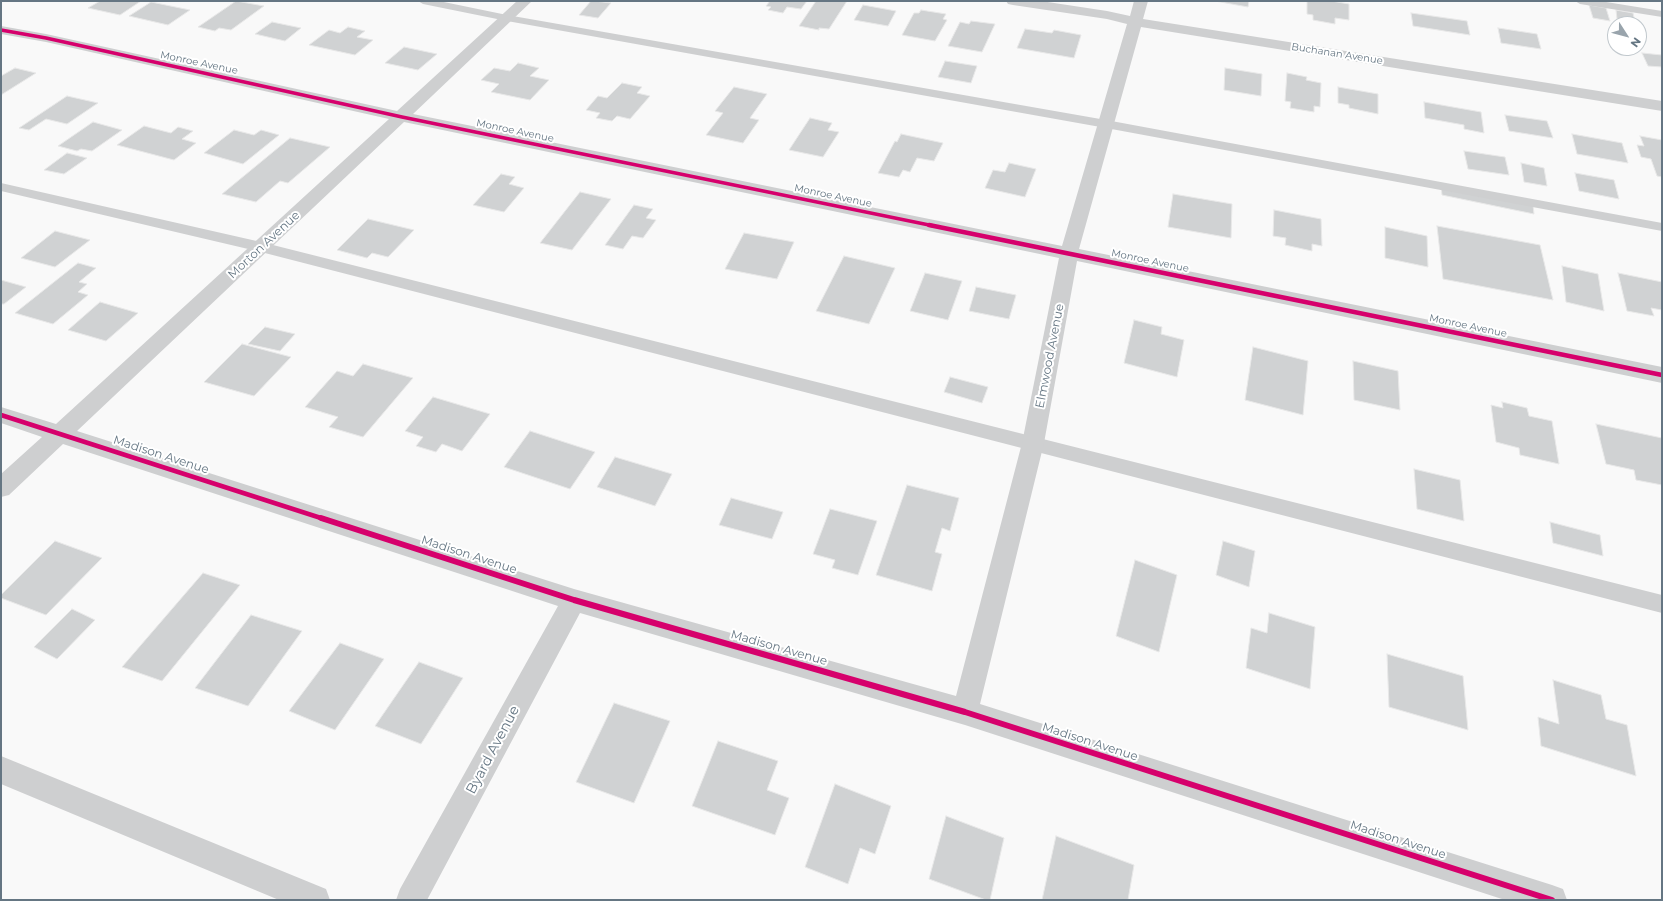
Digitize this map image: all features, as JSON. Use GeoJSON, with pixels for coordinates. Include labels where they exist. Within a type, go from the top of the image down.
{"type":"FeatureCollection","features":[{"type":"Feature","properties":{"kind":"street","name":"Morton Avenue"},"geometry":{"type":"LineString","coordinates":[[1,488],[402,117],[525,1]]}},
{"type":"Feature","properties":{"kind":"street","name":"Buchanan Avenue"},"geometry":{"type":"LineString","coordinates":[[1013,1],[1107,15],[1135,22],[1662,106]]}},
{"type":"Feature","properties":{"kind":"street","name":"Elmwood Avenue"},"geometry":{"type":"LineString","coordinates":[[965,712],[1033,443],[1069,254],[1141,1]]}},
{"type":"Feature","properties":{"kind":"street","name":"Monroe Avenue"},"geometry":{"type":"LineString","coordinates":[[1,30],[46,38],[402,117],[1662,376]]}},
{"type":"Feature","properties":{"kind":"street","name":"Madison Avenue"},"geometry":{"type":"LineString","coordinates":[[1,415],[60,432],[574,600],[965,712],[1552,900]]}},
{"type":"Feature","properties":{"kind":"street","name":"Byard Avenue"},"geometry":{"type":"LineString","coordinates":[[411,900],[574,600]]}},
{"type":"Feature","properties":{"kind":"street"},"geometry":{"type":"LineString","coordinates":[[1,770],[315,900]]}},
{"type":"Feature","properties":{"kind":"lane"},"geometry":{"type":"LineString","coordinates":[[423,1],[508,18],[1106,124],[1662,227]]}},
{"type":"Feature","properties":{"kind":"lane"},"geometry":{"type":"LineString","coordinates":[[1580,1],[1662,14]]}},
{"type":"Feature","properties":{"kind":"lane"},"geometry":{"type":"LineString","coordinates":[[1,187],[261,247],[1662,604]]}},
{"type":"Feature","properties":{"kind":"building"},"geometry":{"type":"Polygon","coordinates":[[[100,1],[141,1],[120,15],[88,8],[100,1]]]}},
{"type":"Feature","properties":{"kind":"building"},"geometry":{"type":"Polygon","coordinates":[[[236,1],[264,6],[231,30],[219,28],[215,31],[198,27],[236,1]]]}},
{"type":"Feature","properties":{"kind":"building"},"geometry":{"type":"Polygon","coordinates":[[[591,1],[611,3],[598,18],[579,15],[591,1]]]}},
{"type":"Feature","properties":{"kind":"building"},"geometry":{"type":"Polygon","coordinates":[[[770,1],[807,1],[801,9],[787,7],[783,13],[768,10],[771,7],[766,6],[770,1]]]}},
{"type":"Feature","properties":{"kind":"building"},"geometry":{"type":"Polygon","coordinates":[[[816,1],[847,1],[829,29],[819,28],[819,30],[799,26],[816,1]]]}},
{"type":"Feature","properties":{"kind":"building"},"geometry":{"type":"Polygon","coordinates":[[[1215,1],[1249,1],[1248,7],[1215,1]]]}},
{"type":"Feature","properties":{"kind":"building"},"geometry":{"type":"Polygon","coordinates":[[[1307,1],[1331,1],[1349,4],[1349,20],[1335,18],[1335,24],[1313,20],[1313,15],[1307,14],[1307,1]]]}},
{"type":"Feature","properties":{"kind":"building"},"geometry":{"type":"Polygon","coordinates":[[[151,2],[190,10],[168,25],[129,16],[151,2]]]}},
{"type":"Feature","properties":{"kind":"building"},"geometry":{"type":"Polygon","coordinates":[[[863,5],[896,11],[888,26],[854,20],[863,5]]]}},
{"type":"Feature","properties":{"kind":"building"},"geometry":{"type":"Polygon","coordinates":[[[1589,5],[1606,8],[1608,16],[1607,16],[1607,20],[1593,18],[1589,5]]]}},
{"type":"Feature","properties":{"kind":"building"},"geometry":{"type":"Polygon","coordinates":[[[921,10],[946,14],[943,19],[947,20],[935,41],[902,35],[914,13],[919,13],[921,10]]]}},
{"type":"Feature","properties":{"kind":"building"},"geometry":{"type":"Polygon","coordinates":[[[1616,10],[1633,13],[1634,16],[1617,16],[1616,10]]]}},
{"type":"Feature","properties":{"kind":"building"},"geometry":{"type":"Polygon","coordinates":[[[1411,13],[1467,21],[1470,35],[1413,26],[1411,13]]]}},
{"type":"Feature","properties":{"kind":"building"},"geometry":{"type":"Polygon","coordinates":[[[971,21],[995,24],[982,52],[948,46],[960,22],[969,24],[971,21]]]}},
{"type":"Feature","properties":{"kind":"building"},"geometry":{"type":"Polygon","coordinates":[[[272,22],[301,28],[285,41],[255,34],[272,22]]]}},
{"type":"Feature","properties":{"kind":"building"},"geometry":{"type":"Polygon","coordinates":[[[348,27],[365,31],[357,37],[373,40],[355,55],[309,45],[329,30],[340,33],[348,27]]]}},
{"type":"Feature","properties":{"kind":"building"},"geometry":{"type":"Polygon","coordinates":[[[1498,28],[1537,34],[1541,49],[1501,43],[1498,28]]]}},
{"type":"Feature","properties":{"kind":"building"},"geometry":{"type":"Polygon","coordinates":[[[1025,29],[1052,33],[1054,30],[1081,35],[1074,58],[1017,48],[1025,29]]]}},
{"type":"Feature","properties":{"kind":"building"},"geometry":{"type":"Polygon","coordinates":[[[404,47],[437,54],[418,70],[385,63],[404,47]]]}},
{"type":"Feature","properties":{"kind":"building"},"geometry":{"type":"Polygon","coordinates":[[[1647,54],[1662,55],[1662,67],[1648,66],[1643,56],[1647,56],[1647,54]]]}},
{"type":"Feature","properties":{"kind":"building"},"geometry":{"type":"Polygon","coordinates":[[[945,61],[977,66],[971,83],[938,77],[945,61]]]}},
{"type":"Feature","properties":{"kind":"building"},"geometry":{"type":"Polygon","coordinates":[[[518,63],[539,68],[530,76],[549,80],[530,100],[491,92],[499,84],[481,80],[494,68],[510,71],[518,63]]]}},
{"type":"Feature","properties":{"kind":"building"},"geometry":{"type":"Polygon","coordinates":[[[15,68],[36,73],[1,95],[1,76],[15,68]]]}},
{"type":"Feature","properties":{"kind":"building"},"geometry":{"type":"Polygon","coordinates":[[[1225,68],[1262,74],[1261,96],[1224,90],[1225,68]]]}},
{"type":"Feature","properties":{"kind":"building"},"geometry":{"type":"Polygon","coordinates":[[[1287,73],[1307,77],[1306,80],[1321,83],[1320,107],[1314,106],[1314,112],[1290,108],[1291,102],[1285,101],[1287,73]]]}},
{"type":"Feature","properties":{"kind":"building"},"geometry":{"type":"Polygon","coordinates":[[[622,83],[642,87],[637,93],[650,96],[630,119],[617,116],[612,121],[596,118],[600,113],[586,110],[598,96],[607,98],[622,83]]]}},
{"type":"Feature","properties":{"kind":"building"},"geometry":{"type":"Polygon","coordinates":[[[734,87],[767,94],[750,118],[759,120],[743,143],[706,135],[723,113],[715,111],[734,87]]]}},
{"type":"Feature","properties":{"kind":"building"},"geometry":{"type":"Polygon","coordinates":[[[1338,87],[1378,94],[1378,114],[1349,108],[1349,105],[1338,103],[1338,87]]]}},
{"type":"Feature","properties":{"kind":"building"},"geometry":{"type":"Polygon","coordinates":[[[67,96],[98,103],[67,124],[46,119],[29,130],[19,128],[67,96]]]}},
{"type":"Feature","properties":{"kind":"building"},"geometry":{"type":"Polygon","coordinates":[[[1424,102],[1481,112],[1484,133],[1464,129],[1464,125],[1425,118],[1424,102]]]}},
{"type":"Feature","properties":{"kind":"building"},"geometry":{"type":"Polygon","coordinates":[[[1505,115],[1547,121],[1553,138],[1509,131],[1505,115]]]}},
{"type":"Feature","properties":{"kind":"building"},"geometry":{"type":"Polygon","coordinates":[[[810,118],[832,123],[828,130],[839,132],[823,157],[789,150],[810,118]]]}},
{"type":"Feature","properties":{"kind":"building"},"geometry":{"type":"Polygon","coordinates":[[[93,122],[122,130],[92,151],[81,149],[77,151],[58,146],[93,122]]]}},
{"type":"Feature","properties":{"kind":"building"},"geometry":{"type":"Polygon","coordinates":[[[144,126],[171,133],[178,127],[193,131],[182,139],[196,143],[174,160],[117,145],[144,126]]]}},
{"type":"Feature","properties":{"kind":"building"},"geometry":{"type":"Polygon","coordinates":[[[234,130],[254,135],[261,130],[279,135],[243,164],[204,153],[234,130]]]}},
{"type":"Feature","properties":{"kind":"building"},"geometry":{"type":"Polygon","coordinates":[[[901,134],[943,143],[934,161],[917,158],[910,172],[903,170],[899,177],[878,173],[895,141],[897,142],[901,134]]]}},
{"type":"Feature","properties":{"kind":"building"},"geometry":{"type":"Polygon","coordinates":[[[1572,134],[1622,143],[1628,163],[1577,154],[1572,134]]]}},
{"type":"Feature","properties":{"kind":"building"},"geometry":{"type":"Polygon","coordinates":[[[1640,136],[1662,140],[1662,177],[1657,176],[1651,159],[1641,157],[1637,145],[1644,146],[1640,136]]]}},
{"type":"Feature","properties":{"kind":"building"},"geometry":{"type":"Polygon","coordinates":[[[290,138],[330,147],[288,183],[280,181],[256,202],[222,194],[290,138]]]}},
{"type":"Feature","properties":{"kind":"building"},"geometry":{"type":"Polygon","coordinates":[[[1464,151],[1505,157],[1509,175],[1468,169],[1464,151]]]}},
{"type":"Feature","properties":{"kind":"building"},"geometry":{"type":"Polygon","coordinates":[[[67,153],[87,158],[64,174],[44,170],[67,153]]]}},
{"type":"Feature","properties":{"kind":"building"},"geometry":{"type":"Polygon","coordinates":[[[1009,163],[1036,169],[1025,197],[985,188],[993,170],[1005,172],[1009,163]]]}},
{"type":"Feature","properties":{"kind":"building"},"geometry":{"type":"Polygon","coordinates":[[[1521,163],[1544,168],[1547,186],[1524,182],[1521,163]]]}},
{"type":"Feature","properties":{"kind":"building"},"geometry":{"type":"Polygon","coordinates":[[[1575,173],[1614,180],[1619,199],[1579,191],[1575,173]]]}},
{"type":"Feature","properties":{"kind":"building"},"geometry":{"type":"Polygon","coordinates":[[[501,174],[515,177],[509,184],[524,188],[504,212],[473,205],[501,174]]]}},
{"type":"Feature","properties":{"kind":"building"},"geometry":{"type":"Polygon","coordinates":[[[1441,186],[1533,205],[1534,214],[1442,195],[1441,186]]]}},
{"type":"Feature","properties":{"kind":"building"},"geometry":{"type":"Polygon","coordinates":[[[580,192],[611,199],[572,250],[540,243],[580,192]]]}},
{"type":"Feature","properties":{"kind":"building"},"geometry":{"type":"Polygon","coordinates":[[[1173,194],[1232,204],[1231,238],[1168,227],[1173,194]]]}},
{"type":"Feature","properties":{"kind":"building"},"geometry":{"type":"Polygon","coordinates":[[[634,205],[653,209],[646,218],[656,220],[643,238],[632,236],[623,249],[605,245],[634,205]]]}},
{"type":"Feature","properties":{"kind":"building"},"geometry":{"type":"Polygon","coordinates":[[[1274,210],[1321,219],[1322,246],[1312,244],[1312,251],[1285,245],[1286,238],[1273,236],[1274,210]]]}},
{"type":"Feature","properties":{"kind":"building"},"geometry":{"type":"Polygon","coordinates":[[[368,219],[414,230],[388,257],[372,253],[367,258],[337,250],[368,219]]]}},
{"type":"Feature","properties":{"kind":"building"},"geometry":{"type":"Polygon","coordinates":[[[1437,226],[1540,245],[1553,300],[1443,279],[1437,226]]]}},
{"type":"Feature","properties":{"kind":"building"},"geometry":{"type":"Polygon","coordinates":[[[1385,227],[1427,236],[1428,267],[1385,258],[1385,227]]]}},
{"type":"Feature","properties":{"kind":"building"},"geometry":{"type":"Polygon","coordinates":[[[55,231],[90,240],[55,267],[21,258],[55,231]]]}},
{"type":"Feature","properties":{"kind":"building"},"geometry":{"type":"Polygon","coordinates":[[[744,233],[794,242],[777,279],[725,269],[744,233]]]}},
{"type":"Feature","properties":{"kind":"building"},"geometry":{"type":"Polygon","coordinates":[[[844,256],[895,268],[869,324],[816,311],[844,256]]]}},
{"type":"Feature","properties":{"kind":"building"},"geometry":{"type":"Polygon","coordinates":[[[78,263],[96,268],[79,282],[87,284],[78,292],[88,295],[53,324],[15,313],[78,263]]]}},
{"type":"Feature","properties":{"kind":"building"},"geometry":{"type":"Polygon","coordinates":[[[1562,266],[1598,274],[1604,311],[1566,302],[1562,266]]]}},
{"type":"Feature","properties":{"kind":"building"},"geometry":{"type":"Polygon","coordinates":[[[925,273],[962,281],[948,320],[910,311],[925,273]]]}},
{"type":"Feature","properties":{"kind":"building"},"geometry":{"type":"Polygon","coordinates":[[[1618,273],[1662,282],[1662,310],[1651,308],[1654,316],[1627,311],[1618,273]]]}},
{"type":"Feature","properties":{"kind":"building"},"geometry":{"type":"Polygon","coordinates":[[[1,280],[26,287],[4,304],[1,304],[1,280]]]}},
{"type":"Feature","properties":{"kind":"building"},"geometry":{"type":"Polygon","coordinates":[[[976,287],[1016,295],[1009,319],[969,311],[976,287]]]}},
{"type":"Feature","properties":{"kind":"building"},"geometry":{"type":"Polygon","coordinates":[[[100,302],[138,313],[106,341],[68,330],[100,302]]]}},
{"type":"Feature","properties":{"kind":"building"},"geometry":{"type":"Polygon","coordinates":[[[1134,320],[1162,327],[1161,334],[1184,340],[1177,377],[1124,363],[1134,320]]]}},
{"type":"Feature","properties":{"kind":"building"},"geometry":{"type":"Polygon","coordinates":[[[265,327],[295,334],[280,351],[248,344],[265,327]]]}},
{"type":"Feature","properties":{"kind":"building"},"geometry":{"type":"Polygon","coordinates":[[[242,344],[291,357],[254,396],[204,382],[242,344]]]}},
{"type":"Feature","properties":{"kind":"building"},"geometry":{"type":"Polygon","coordinates":[[[1253,347],[1308,361],[1303,415],[1245,400],[1253,347]]]}},
{"type":"Feature","properties":{"kind":"building"},"geometry":{"type":"Polygon","coordinates":[[[1353,361],[1398,371],[1400,410],[1354,400],[1353,361]]]}},
{"type":"Feature","properties":{"kind":"building"},"geometry":{"type":"Polygon","coordinates":[[[363,364],[413,378],[363,437],[329,427],[338,417],[305,407],[337,371],[353,376],[363,364]]]}},
{"type":"Feature","properties":{"kind":"building"},"geometry":{"type":"Polygon","coordinates":[[[950,377],[988,387],[982,403],[944,392],[950,377]]]}},
{"type":"Feature","properties":{"kind":"building"},"geometry":{"type":"Polygon","coordinates":[[[433,397],[490,414],[462,451],[442,444],[436,452],[416,446],[423,437],[405,431],[433,397]]]}},
{"type":"Feature","properties":{"kind":"building"},"geometry":{"type":"Polygon","coordinates":[[[1502,402],[1527,408],[1529,416],[1552,421],[1559,464],[1520,455],[1519,448],[1496,442],[1491,405],[1503,408],[1502,402]]]}},
{"type":"Feature","properties":{"kind":"building"},"geometry":{"type":"Polygon","coordinates":[[[1596,424],[1662,438],[1662,485],[1636,480],[1634,470],[1606,464],[1596,424]]]}},
{"type":"Feature","properties":{"kind":"building"},"geometry":{"type":"Polygon","coordinates":[[[530,431],[595,452],[570,489],[504,467],[530,431]]]}},
{"type":"Feature","properties":{"kind":"building"},"geometry":{"type":"Polygon","coordinates":[[[615,457],[672,474],[655,506],[597,487],[615,457]]]}},
{"type":"Feature","properties":{"kind":"building"},"geometry":{"type":"Polygon","coordinates":[[[1414,469],[1460,480],[1464,521],[1417,509],[1414,469]]]}},
{"type":"Feature","properties":{"kind":"building"},"geometry":{"type":"Polygon","coordinates":[[[907,485],[959,498],[950,531],[942,528],[935,552],[942,554],[932,591],[876,575],[907,485]]]}},
{"type":"Feature","properties":{"kind":"building"},"geometry":{"type":"Polygon","coordinates":[[[731,498],[783,512],[772,539],[719,525],[731,498]]]}},
{"type":"Feature","properties":{"kind":"building"},"geometry":{"type":"Polygon","coordinates":[[[830,509],[877,521],[858,575],[832,568],[835,560],[813,554],[830,509]]]}},
{"type":"Feature","properties":{"kind":"building"},"geometry":{"type":"Polygon","coordinates":[[[1550,522],[1600,535],[1603,556],[1553,543],[1550,522]]]}},
{"type":"Feature","properties":{"kind":"building"},"geometry":{"type":"Polygon","coordinates":[[[55,541],[102,558],[46,615],[1,598],[1,595],[55,541]]]}},
{"type":"Feature","properties":{"kind":"building"},"geometry":{"type":"Polygon","coordinates":[[[1223,541],[1255,551],[1249,587],[1216,575],[1223,541]]]}},
{"type":"Feature","properties":{"kind":"building"},"geometry":{"type":"Polygon","coordinates":[[[1135,560],[1177,575],[1159,652],[1116,636],[1135,560]]]}},
{"type":"Feature","properties":{"kind":"building"},"geometry":{"type":"Polygon","coordinates":[[[203,573],[240,585],[162,681],[122,667],[203,573]]]}},
{"type":"Feature","properties":{"kind":"building"},"geometry":{"type":"Polygon","coordinates":[[[72,609],[95,620],[57,659],[34,647],[72,609]]]}},
{"type":"Feature","properties":{"kind":"building"},"geometry":{"type":"Polygon","coordinates":[[[1269,613],[1315,627],[1310,689],[1246,668],[1251,628],[1267,633],[1269,613]]]}},
{"type":"Feature","properties":{"kind":"building"},"geometry":{"type":"Polygon","coordinates":[[[251,615],[302,631],[248,706],[195,688],[251,615]]]}},
{"type":"Feature","properties":{"kind":"building"},"geometry":{"type":"Polygon","coordinates":[[[340,643],[384,659],[335,730],[289,711],[340,643]]]}},
{"type":"Feature","properties":{"kind":"building"},"geometry":{"type":"Polygon","coordinates":[[[1387,654],[1463,676],[1468,730],[1389,707],[1387,654]]]}},
{"type":"Feature","properties":{"kind":"building"},"geometry":{"type":"Polygon","coordinates":[[[419,662],[463,678],[421,744],[375,726],[419,662]]]}},
{"type":"Feature","properties":{"kind":"building"},"geometry":{"type":"Polygon","coordinates":[[[1553,680],[1601,695],[1606,719],[1627,725],[1636,776],[1541,746],[1538,717],[1559,724],[1553,680]]]}},
{"type":"Feature","properties":{"kind":"building"},"geometry":{"type":"Polygon","coordinates":[[[614,703],[670,721],[634,803],[576,782],[614,703]]]}},
{"type":"Feature","properties":{"kind":"building"},"geometry":{"type":"Polygon","coordinates":[[[718,741],[778,761],[767,790],[789,798],[775,835],[692,806],[718,741]]]}},
{"type":"Feature","properties":{"kind":"building"},"geometry":{"type":"Polygon","coordinates":[[[835,784],[891,806],[875,854],[860,848],[848,884],[805,867],[835,784]]]}},
{"type":"Feature","properties":{"kind":"building"},"geometry":{"type":"Polygon","coordinates":[[[946,816],[1004,838],[990,900],[986,900],[929,879],[946,816]]]}},
{"type":"Feature","properties":{"kind":"building"},"geometry":{"type":"Polygon","coordinates":[[[1056,836],[1134,865],[1128,900],[1042,900],[1056,836]]]}},
{"type":"Feature","properties":{"kind":"cycle path"},"geometry":{"type":"LineString","coordinates":[[1,30],[46,38],[402,117],[1662,375]]}},
{"type":"Feature","properties":{"kind":"cycle path"},"geometry":{"type":"LineString","coordinates":[[1,415],[574,600],[965,712],[1552,900]]}}]}
